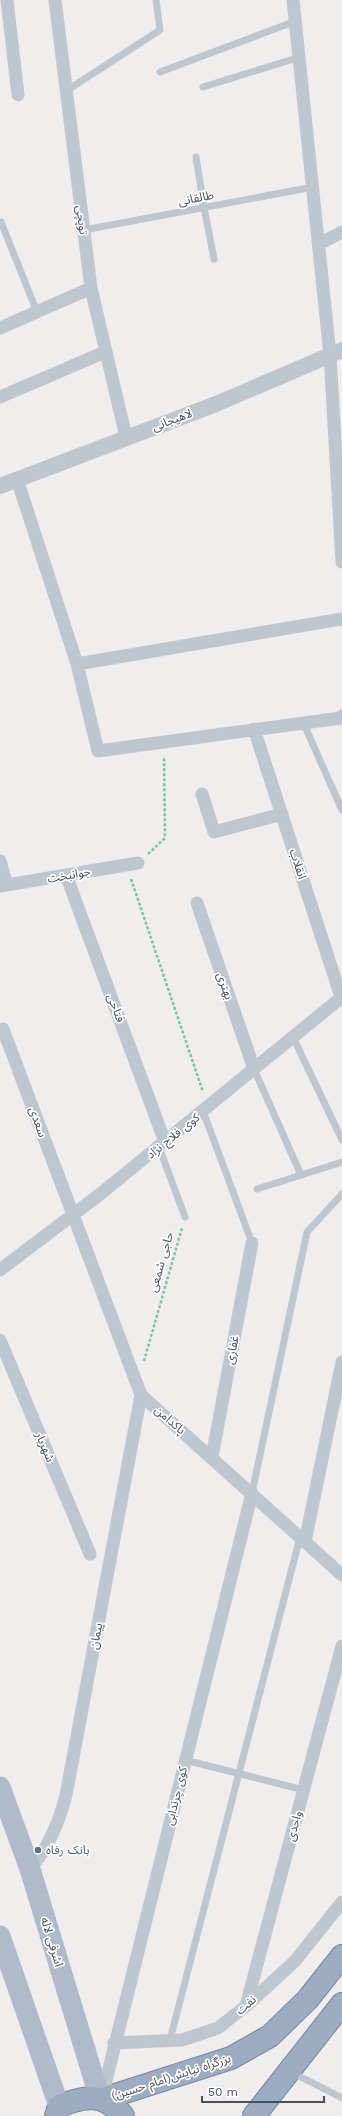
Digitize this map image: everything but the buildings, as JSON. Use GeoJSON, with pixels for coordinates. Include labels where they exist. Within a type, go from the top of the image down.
{"type":"FeatureCollection","features":[{"type":"Feature","properties":{"kind":"highway","name":"بزرگراه نیایش(امام حسین)"},"geometry":{"type":"LineString","coordinates":[[102,2099],[231,2058],[270,2036],[308,1999],[342,1956]]}},
{"type":"Feature","properties":{"kind":"highway"},"geometry":{"type":"LineString","coordinates":[[254,2116],[342,2004]]}},
{"type":"Feature","properties":{"kind":"highway"},"geometry":{"type":"LineString","coordinates":[[57,2111],[79,2098],[102,2099],[116,2106],[123,2116]]}},
{"type":"Feature","properties":{"kind":"main road","name":"اشرفی لاله"},"geometry":{"type":"LineString","coordinates":[[0,1787],[30,1869],[102,2099]]}},
{"type":"Feature","properties":{"kind":"main road"},"geometry":{"type":"LineString","coordinates":[[0,1936],[57,2111]]}},
{"type":"Feature","properties":{"kind":"street"},"geometry":{"type":"LineString","coordinates":[[8,0],[18,95]]}},
{"type":"Feature","properties":{"kind":"street","name":"توپچی"},"geometry":{"type":"LineString","coordinates":[[55,0],[91,288],[126,437]]}},
{"type":"Feature","properties":{"kind":"street"},"geometry":{"type":"LineString","coordinates":[[293,0],[319,244],[336,352],[342,562]]}},
{"type":"Feature","properties":{"kind":"street"},"geometry":{"type":"LineString","coordinates":[[319,244],[342,232]]}},
{"type":"Feature","properties":{"kind":"street"},"geometry":{"type":"LineString","coordinates":[[0,328],[91,288]]}},
{"type":"Feature","properties":{"kind":"street"},"geometry":{"type":"LineString","coordinates":[[0,397],[105,352]]}},
{"type":"Feature","properties":{"kind":"street","name":"لاهیجانی"},"geometry":{"type":"LineString","coordinates":[[0,486],[216,404],[336,352]]}},
{"type":"Feature","properties":{"kind":"street"},"geometry":{"type":"LineString","coordinates":[[17,479],[77,664],[98,751],[303,722],[342,718]]}},
{"type":"Feature","properties":{"kind":"street"},"geometry":{"type":"LineString","coordinates":[[77,664],[342,619]]}},
{"type":"Feature","properties":{"kind":"street","name":"انقلاب"},"geometry":{"type":"LineString","coordinates":[[254,729],[342,998]]}},
{"type":"Feature","properties":{"kind":"street"},"geometry":{"type":"LineString","coordinates":[[202,794],[214,832],[282,814]]}},
{"type":"Feature","properties":{"kind":"street"},"geometry":{"type":"LineString","coordinates":[[0,860],[4,886]]}},
{"type":"Feature","properties":{"kind":"street","name":"جوانبخت"},"geometry":{"type":"LineString","coordinates":[[4,886],[138,862]]}},
{"type":"Feature","properties":{"kind":"street","name":"فتاحی"},"geometry":{"type":"LineString","coordinates":[[66,875],[162,1144]]}},
{"type":"Feature","properties":{"kind":"street","name":"بهتری"},"geometry":{"type":"LineString","coordinates":[[197,903],[254,1069]]}},
{"type":"Feature","properties":{"kind":"street","name":"کوی فلاح نژاد"},"geometry":{"type":"LineString","coordinates":[[0,1270],[162,1144],[342,998]]}},
{"type":"Feature","properties":{"kind":"street","name":"سعدی"},"geometry":{"type":"LineString","coordinates":[[3,1029],[72,1215]]}},
{"type":"Feature","properties":{"kind":"street","name":"پاکدامن"},"geometry":{"type":"LineString","coordinates":[[72,1215],[139,1390],[342,1575]]}},
{"type":"Feature","properties":{"kind":"street","name":"غفاری"},"geometry":{"type":"LineString","coordinates":[[212,1457],[252,1244]]}},
{"type":"Feature","properties":{"kind":"street","name":"شهریار"},"geometry":{"type":"LineString","coordinates":[[0,1340],[90,1554]]}},
{"type":"Feature","properties":{"kind":"street"},"geometry":{"type":"LineString","coordinates":[[303,1539],[342,1362]]}},
{"type":"Feature","properties":{"kind":"street","name":"پیمان"},"geometry":{"type":"LineString","coordinates":[[30,1869],[44,1853],[60,1819],[66,1795],[139,1390]]}},
{"type":"Feature","properties":{"kind":"street","name":"کوی چرندابی"},"geometry":{"type":"LineString","coordinates":[[102,2099],[114,2043],[252,1493]]}},
{"type":"Feature","properties":{"kind":"street","name":"واحدی"},"geometry":{"type":"LineString","coordinates":[[246,2006],[342,1646]]}},
{"type":"Feature","properties":{"kind":"street","name":"نفت"},"geometry":{"type":"LineString","coordinates":[[114,2043],[182,2040],[218,2028],[246,2006],[295,1961],[342,1902]]}},
{"type":"Feature","properties":{"kind":"lane"},"geometry":{"type":"LineString","coordinates":[[66,91],[160,30],[156,0]]}},
{"type":"Feature","properties":{"kind":"lane"},"geometry":{"type":"LineString","coordinates":[[160,72],[296,21]]}},
{"type":"Feature","properties":{"kind":"lane"},"geometry":{"type":"LineString","coordinates":[[203,87],[300,57]]}},
{"type":"Feature","properties":{"kind":"lane"},"geometry":{"type":"LineString","coordinates":[[196,157],[214,260]]}},
{"type":"Feature","properties":{"kind":"lane","name":"طالقانی"},"geometry":{"type":"LineString","coordinates":[[84,230],[313,187]]}},
{"type":"Feature","properties":{"kind":"lane"},"geometry":{"type":"LineString","coordinates":[[0,222],[37,312]]}},
{"type":"Feature","properties":{"kind":"lane"},"geometry":{"type":"LineString","coordinates":[[303,722],[342,810]]}},
{"type":"Feature","properties":{"kind":"lane"},"geometry":{"type":"LineString","coordinates":[[294,1037],[342,1140]]}},
{"type":"Feature","properties":{"kind":"lane"},"geometry":{"type":"LineString","coordinates":[[254,1069],[301,1175]]}},
{"type":"Feature","properties":{"kind":"lane"},"geometry":{"type":"LineString","coordinates":[[205,1109],[252,1244]]}},
{"type":"Feature","properties":{"kind":"lane"},"geometry":{"type":"LineString","coordinates":[[162,1144],[185,1217]]}},
{"type":"Feature","properties":{"kind":"lane"},"geometry":{"type":"LineString","coordinates":[[257,1189],[342,1162]]}},
{"type":"Feature","properties":{"kind":"lane"},"geometry":{"type":"LineString","coordinates":[[252,1493],[307,1232],[342,1194]]}},
{"type":"Feature","properties":{"kind":"lane"},"geometry":{"type":"LineString","coordinates":[[170,2040],[239,1772],[303,1539]]}},
{"type":"Feature","properties":{"kind":"lane"},"geometry":{"type":"LineString","coordinates":[[185,1760],[239,1772],[304,1790]]}},
{"type":"Feature","properties":{"kind":"lane"},"geometry":{"type":"LineString","coordinates":[[289,2071],[342,2098]]}},
{"type":"Feature","properties":{"kind":"path"},"geometry":{"type":"LineString","coordinates":[[163,742],[165,838],[129,872],[205,1109]]}},
{"type":"Feature","properties":{"kind":"path","name":"حاجی شمعی"},"geometry":{"type":"LineString","coordinates":[[139,1390],[185,1217]]}},
{"type":"Feature","properties":{"kind":"place","name":"بانک رفاه"},"geometry":{"type":"Point","coordinates":[38,1850]}}]}
